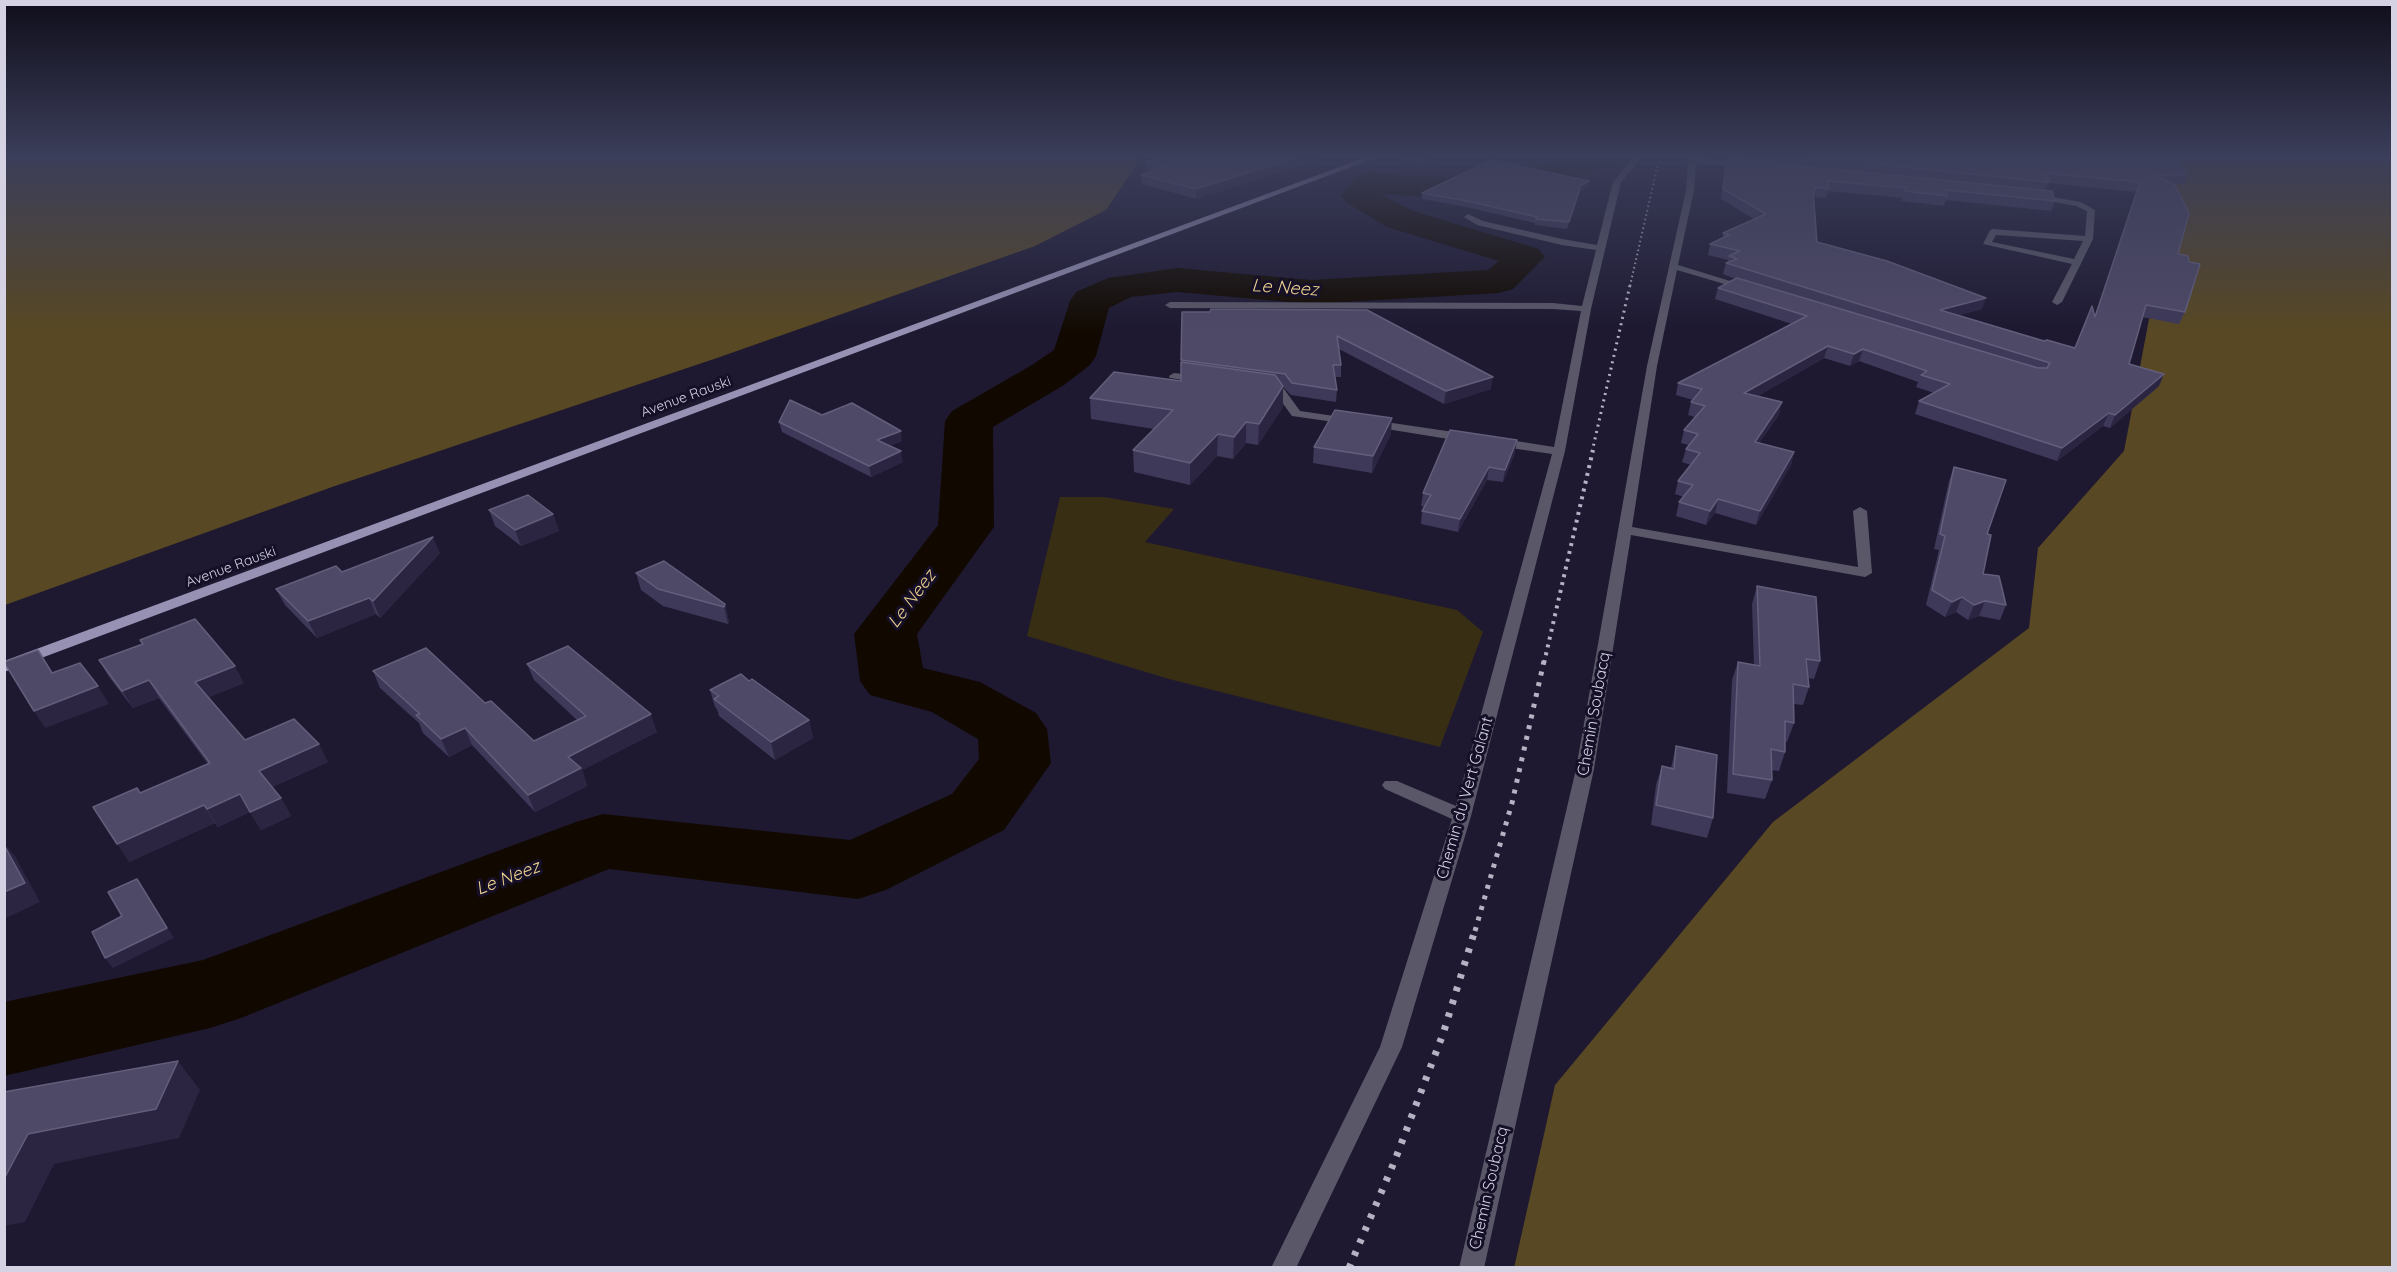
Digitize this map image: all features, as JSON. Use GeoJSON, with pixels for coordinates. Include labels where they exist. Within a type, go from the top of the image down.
{"type":"FeatureCollection","features":[{"type":"Feature","properties":{"kind":"main road","name":"Avenue Rauski"},"geometry":{"type":"LineString","coordinates":[[4,667],[1220,214]]}},
{"type":"Feature","properties":{"kind":"street","name":"Chemin du Vert Galant"},"geometry":{"type":"LineString","coordinates":[[1283,1268],[1391,1047],[1462,816],[1559,452],[1586,309],[1609,214]]}},
{"type":"Feature","properties":{"kind":"street","name":"Chemin Soubacq"},"geometry":{"type":"LineString","coordinates":[[1471,1268],[1585,769],[1652,366],[1685,214]]}},
{"type":"Feature","properties":{"kind":"street"},"geometry":{"type":"LineString","coordinates":[[2057,302],[2089,239],[2091,214]]}},
{"type":"Feature","properties":{"kind":"street"},"geometry":{"type":"LineString","coordinates":[[1468,217],[1480,223],[1562,242],[1601,248]]}},
{"type":"Feature","properties":{"kind":"street"},"geometry":{"type":"LineString","coordinates":[[2077,262],[1987,244],[1993,232],[2089,239]]}},
{"type":"Feature","properties":{"kind":"street"},"geometry":{"type":"LineString","coordinates":[[1673,266],[1753,290]]}},
{"type":"Feature","properties":{"kind":"street"},"geometry":{"type":"LineString","coordinates":[[1170,305],[1553,306],[1586,309]]}},
{"type":"Feature","properties":{"kind":"street"},"geometry":{"type":"LineString","coordinates":[[1174,376],[1209,381]]}},
{"type":"Feature","properties":{"kind":"street"},"geometry":{"type":"LineString","coordinates":[[1257,387],[1280,391],[1296,414],[1559,452]]}},
{"type":"Feature","properties":{"kind":"street"},"geometry":{"type":"LineString","coordinates":[[1626,531],[1865,573],[1860,511]]}},
{"type":"Feature","properties":{"kind":"street"},"geometry":{"type":"LineString","coordinates":[[1391,785],[1462,816]]}},
{"type":"Feature","properties":{"kind":"shaded area"},"geometry":{"type":"Polygon","coordinates":[[[5,214],[1097,214],[1035,246],[717,358],[332,487],[5,605],[5,214]]]}},
{"type":"Feature","properties":{"kind":"shaded area"},"geometry":{"type":"Polygon","coordinates":[[[2157,214],[2392,214],[2392,1267],[1514,1268],[1555,1085],[1773,822],[2029,628],[2038,548],[2124,451],[2165,235],[2157,214]]]}},
{"type":"Feature","properties":{"kind":"shaded area"},"geometry":{"type":"Polygon","coordinates":[[[1060,497],[1104,497],[1174,509],[1145,542],[1457,610],[1483,632],[1440,747],[1169,679],[1027,636],[1060,497]]]}},
{"type":"Feature","properties":{"kind":"building"},"geometry":{"type":"Polygon","coordinates":[[[1525,214],[1571,214],[1569,222],[1536,219],[1537,217],[1525,214]]]}},
{"type":"Feature","properties":{"kind":"building"},"geometry":{"type":"Polygon","coordinates":[[[1765,214],[1815,214],[1817,242],[1887,261],[1986,298],[1940,310],[2075,348],[2092,306],[2095,317],[2129,214],[2189,214],[2178,254],[2188,256],[2189,262],[2200,264],[2185,312],[2146,305],[2129,364],[2164,374],[2115,415],[2109,413],[2062,448],[1919,401],[1950,384],[1921,375],[1927,371],[1863,349],[1854,354],[1828,346],[1744,393],[1782,402],[1755,442],[1794,452],[1760,511],[1718,499],[1710,511],[1679,502],[1693,485],[1678,481],[1700,453],[1686,449],[1698,434],[1684,430],[1705,406],[1691,402],[1702,389],[1678,383],[1807,316],[1718,288],[1737,278],[2038,368],[2047,368],[2050,363],[1726,263],[1737,259],[1729,256],[1740,251],[1710,244],[1729,235],[1723,233],[1765,214]]]}},
{"type":"Feature","properties":{"kind":"building"},"geometry":{"type":"Polygon","coordinates":[[[1211,309],[1367,310],[1493,377],[1446,391],[1337,336],[1341,365],[1333,365],[1337,390],[1292,383],[1285,374],[1181,360],[1182,312],[1210,312],[1211,309]]]}},
{"type":"Feature","properties":{"kind":"building"},"geometry":{"type":"Polygon","coordinates":[[[1181,362],[1275,375],[1283,386],[1259,424],[1246,422],[1234,437],[1218,434],[1190,463],[1133,450],[1173,410],[1090,398],[1114,372],[1181,381],[1181,362]]]}},
{"type":"Feature","properties":{"kind":"building"},"geometry":{"type":"Polygon","coordinates":[[[790,400],[822,415],[852,403],[901,431],[877,440],[901,451],[869,466],[779,422],[790,400]]]}},
{"type":"Feature","properties":{"kind":"building"},"geometry":{"type":"Polygon","coordinates":[[[1335,410],[1392,418],[1373,456],[1314,447],[1335,410]]]}},
{"type":"Feature","properties":{"kind":"building"},"geometry":{"type":"Polygon","coordinates":[[[1450,430],[1517,440],[1505,470],[1489,467],[1460,519],[1422,511],[1431,495],[1423,493],[1450,430]]]}},
{"type":"Feature","properties":{"kind":"building"},"geometry":{"type":"Polygon","coordinates":[[[1954,467],[2006,480],[1987,534],[1991,535],[1983,574],[1999,576],[2006,605],[1985,601],[1974,605],[1962,597],[1952,602],[1932,590],[1945,536],[1940,534],[1954,467]]]}},
{"type":"Feature","properties":{"kind":"building"},"geometry":{"type":"Polygon","coordinates":[[[528,495],[553,514],[515,530],[489,510],[528,495]]]}},
{"type":"Feature","properties":{"kind":"building"},"geometry":{"type":"Polygon","coordinates":[[[433,537],[373,601],[369,598],[308,621],[276,589],[336,566],[342,572],[433,537]]]}},
{"type":"Feature","properties":{"kind":"building"},"geometry":{"type":"Polygon","coordinates":[[[664,561],[725,604],[724,607],[658,589],[636,573],[664,561]]]}},
{"type":"Feature","properties":{"kind":"building"},"geometry":{"type":"Polygon","coordinates":[[[1757,586],[1816,597],[1820,661],[1806,659],[1809,687],[1793,684],[1794,723],[1785,721],[1785,752],[1771,749],[1772,780],[1733,774],[1738,662],[1760,666],[1757,586]]]}},
{"type":"Feature","properties":{"kind":"building"},"geometry":{"type":"Polygon","coordinates":[[[195,619],[235,666],[195,682],[245,740],[294,719],[319,744],[259,771],[281,798],[250,812],[240,794],[207,809],[204,805],[117,844],[93,807],[137,788],[140,793],[210,763],[149,680],[122,691],[99,660],[143,644],[140,640],[195,619]]]}},
{"type":"Feature","properties":{"kind":"building"},"geometry":{"type":"Polygon","coordinates":[[[568,646],[651,714],[568,757],[581,768],[528,795],[465,728],[441,739],[416,715],[420,714],[373,671],[426,648],[485,703],[491,701],[534,741],[586,716],[527,664],[568,646]]]}},
{"type":"Feature","properties":{"kind":"building"},"geometry":{"type":"Polygon","coordinates":[[[38,650],[52,673],[80,663],[98,686],[34,711],[4,662],[38,650]]]}},
{"type":"Feature","properties":{"kind":"building"},"geometry":{"type":"Polygon","coordinates":[[[741,674],[749,681],[752,679],[809,720],[771,742],[714,699],[719,696],[710,690],[741,674]]]}},
{"type":"Feature","properties":{"kind":"building"},"geometry":{"type":"Polygon","coordinates":[[[1676,746],[1717,755],[1713,818],[1656,805],[1662,766],[1674,769],[1676,746]]]}},
{"type":"Feature","properties":{"kind":"building"},"geometry":{"type":"Polygon","coordinates":[[[4,845],[25,883],[4,892],[4,845]]]}},
{"type":"Feature","properties":{"kind":"building"},"geometry":{"type":"Polygon","coordinates":[[[137,879],[167,928],[105,958],[92,932],[122,916],[108,892],[137,879]]]}},
{"type":"Feature","properties":{"kind":"building"},"geometry":{"type":"Polygon","coordinates":[[[178,1061],[156,1109],[28,1134],[4,1179],[4,1092],[178,1061]]]}},
{"type":"Feature","properties":{"kind":"waterway","name":"Le Neez"},"geometry":{"type":"LineString","coordinates":[[4,1039],[210,993],[603,841],[858,870],[978,812],[1015,763],[1012,729],[956,697],[893,681],[885,634],[966,527],[969,421],[1048,375],[1074,356],[1090,301],[1122,286],[1177,280],[1311,292],[1499,281],[1526,257],[1400,219],[1392,214]]}},
{"type":"Feature","properties":{"kind":"railway"},"geometry":{"type":"LineString","coordinates":[[1630,286],[1646,214]]}},
{"type":"Feature","properties":{"kind":"railway"},"geometry":{"type":"LineString","coordinates":[[1592,452],[1630,285]]}},
{"type":"Feature","properties":{"kind":"railway"},"geometry":{"type":"LineString","coordinates":[[1544,663],[1593,450]]}},
{"type":"Feature","properties":{"kind":"railway"},"geometry":{"type":"LineString","coordinates":[[1475,931],[1512,803],[1544,661]]}},
{"type":"Feature","properties":{"kind":"railway"},"geometry":{"type":"LineString","coordinates":[[1349,1268],[1395,1160],[1443,1034],[1475,930]]}}]}
